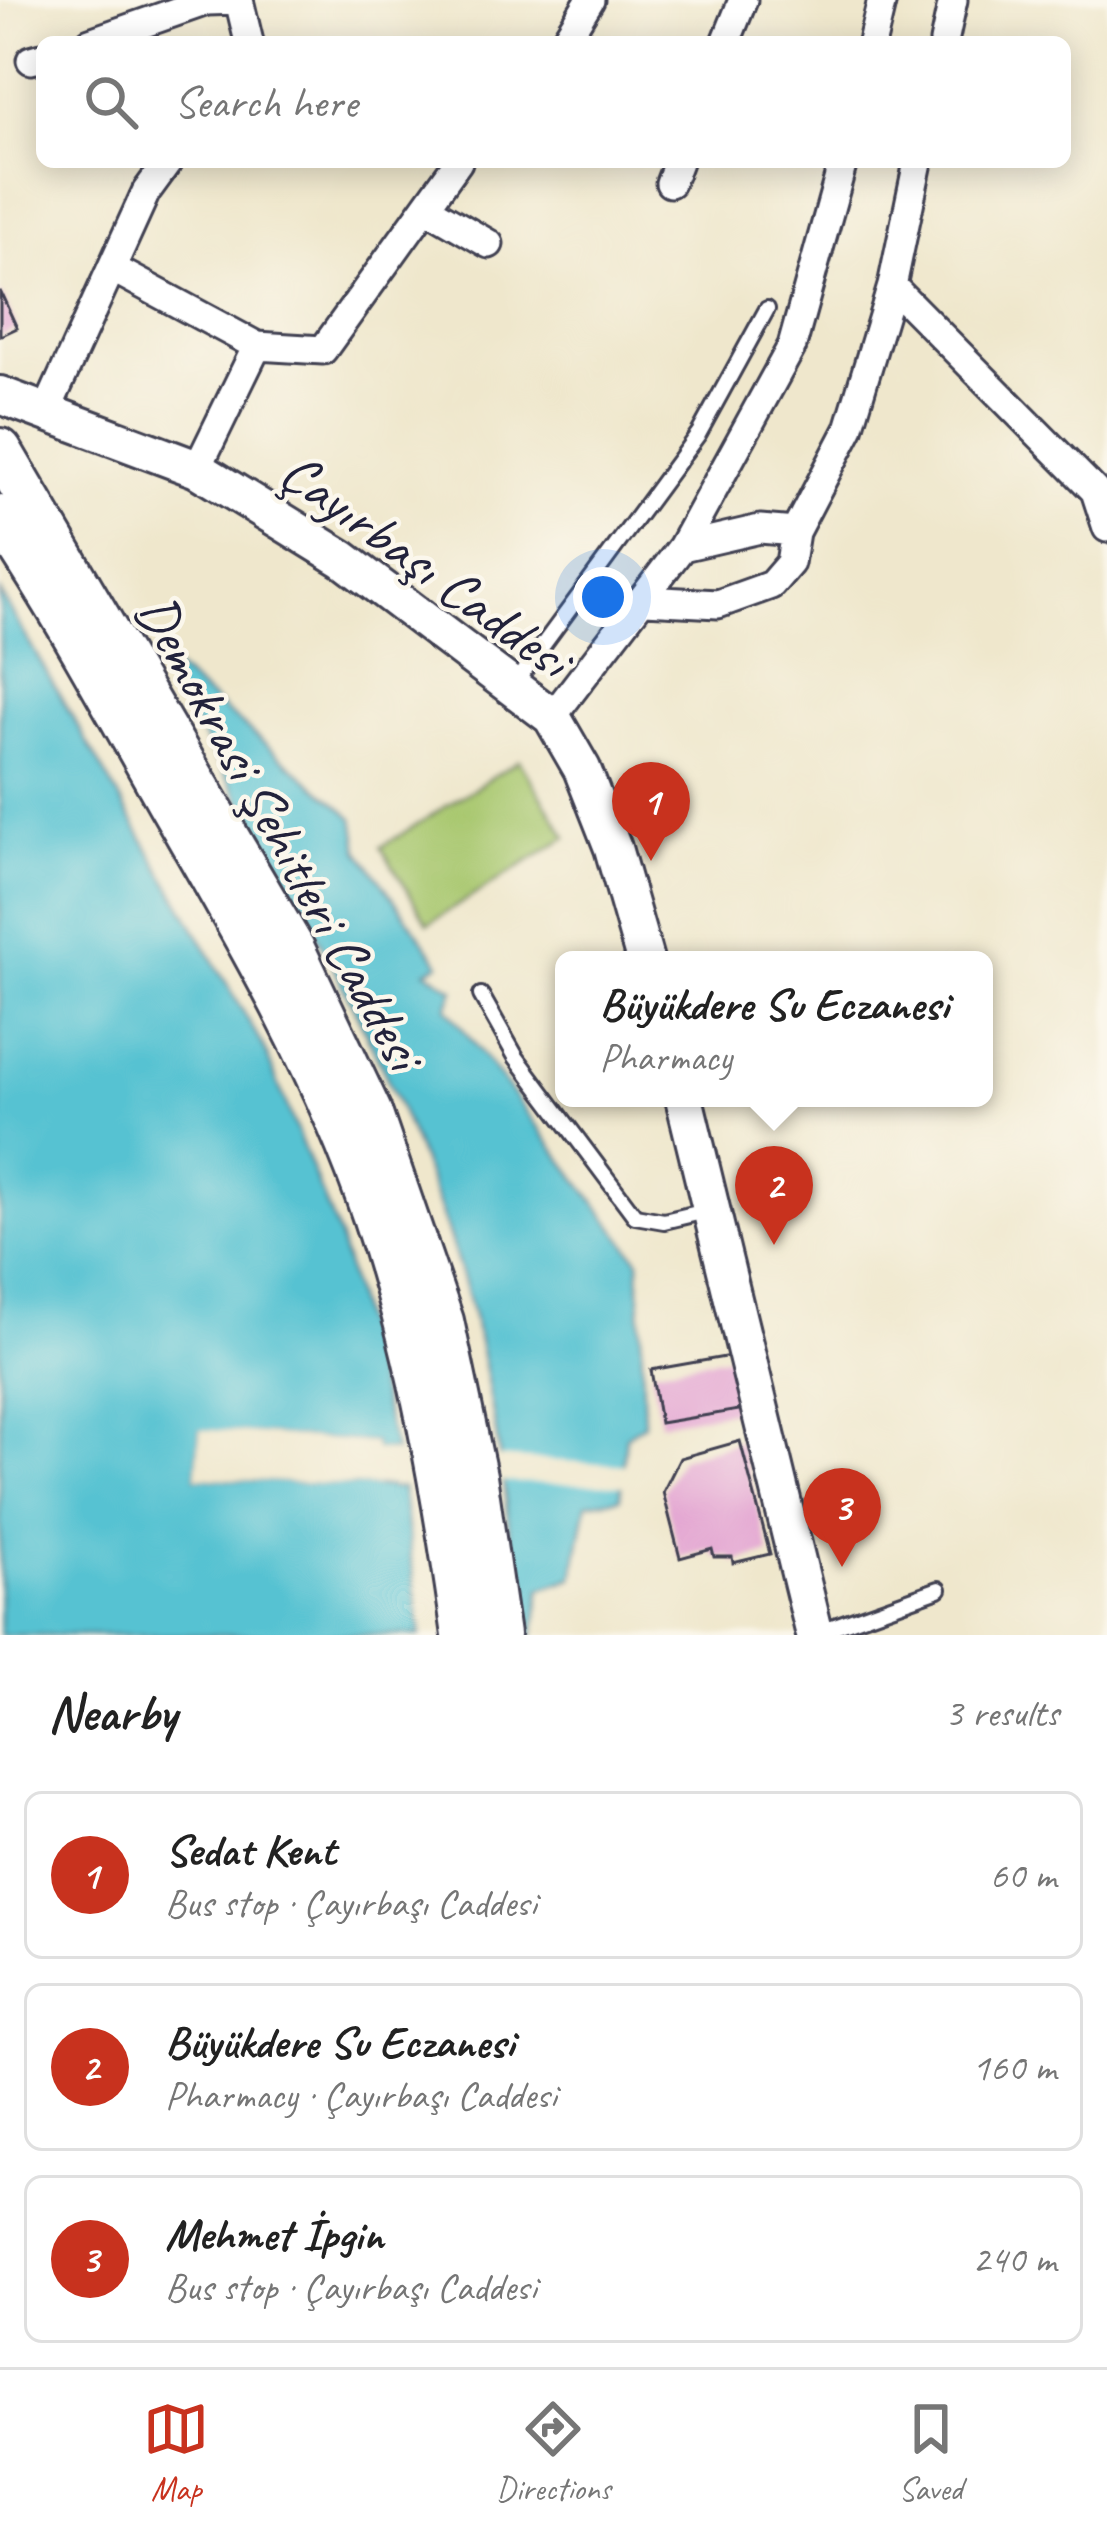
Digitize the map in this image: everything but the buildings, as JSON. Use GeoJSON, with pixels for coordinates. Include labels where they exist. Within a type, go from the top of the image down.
{"type":"FeatureCollection","features":[{"type":"Feature","properties":{"kind":"main road","name":"Çayırbaşı Caddesi"},"geometry":{"type":"LineString","coordinates":[[0,395],[197,469],[343,559],[552,717],[582,769],[613,848],[642,951]]}},
{"type":"Feature","properties":{"kind":"main road","name":"Demokrasi Şehitleri Caddesi"},"geometry":{"type":"LineString","coordinates":[[0,450],[68,596],[267,973],[326,1095],[373,1212],[408,1333],[442,1482],[464,1635]]}},
{"type":"Feature","properties":{"kind":"main road","name":"Demokrasi Şehitleri Caddesi"},"geometry":{"type":"LineString","coordinates":[[0,518],[68,596],[293,949],[370,1112],[442,1321],[467,1431],[498,1635]]}},
{"type":"Feature","properties":{"kind":"main road"},"geometry":{"type":"LineString","coordinates":[[686,1107],[815,1634]]}},
{"type":"Feature","properties":{"kind":"street"},"geometry":{"type":"LineString","coordinates":[[107,36],[207,1],[239,0],[248,36]]}},
{"type":"Feature","properties":{"kind":"street"},"geometry":{"type":"LineString","coordinates":[[567,36],[590,0]]}},
{"type":"Feature","properties":{"kind":"street"},"geometry":{"type":"LineString","coordinates":[[728,36],[743,0]]}},
{"type":"Feature","properties":{"kind":"street"},"geometry":{"type":"LineString","coordinates":[[873,36],[882,0]]}},
{"type":"Feature","properties":{"kind":"street"},"geometry":{"type":"LineString","coordinates":[[945,36],[952,0]]}},
{"type":"Feature","properties":{"kind":"street"},"geometry":{"type":"LineString","coordinates":[[47,410],[146,191],[163,168]]}},
{"type":"Feature","properties":{"kind":"street"},"geometry":{"type":"LineString","coordinates":[[112,268],[257,346],[323,350],[454,168]]}},
{"type":"Feature","properties":{"kind":"street"},"geometry":{"type":"LineString","coordinates":[[552,717],[682,547],[792,346],[842,168]]}},
{"type":"Feature","properties":{"kind":"street"},"geometry":{"type":"LineString","coordinates":[[645,600],[718,604],[771,585],[790,562],[795,532],[849,429],[892,286],[917,168]]}},
{"type":"Feature","properties":{"kind":"street"},"geometry":{"type":"LineString","coordinates":[[427,208],[489,244]]}},
{"type":"Feature","properties":{"kind":"street"},"geometry":{"type":"LineString","coordinates":[[892,286],[1095,491],[1107,528]]}},
{"type":"Feature","properties":{"kind":"street"},"geometry":{"type":"LineString","coordinates":[[197,469],[257,346]]}},
{"type":"Feature","properties":{"kind":"street"},"geometry":{"type":"LineString","coordinates":[[682,547],[760,529],[795,532]]}},
{"type":"Feature","properties":{"kind":"lane"},"geometry":{"type":"LineString","coordinates":[[512,687],[699,433],[767,309]]}},
{"type":"Feature","properties":{"kind":"lane"},"geometry":{"type":"LineString","coordinates":[[481,995],[516,1058],[635,1216],[664,1221],[711,1209]]}},
{"type":"Feature","properties":{"kind":"lane"},"geometry":{"type":"LineString","coordinates":[[805,1635],[939,1589]]}},
{"type":"Feature","properties":{"kind":"green space"},"geometry":{"type":"Polygon","coordinates":[[[519,760],[567,837],[428,924],[381,847],[519,760]]]}},
{"type":"Feature","properties":{"kind":"water"},"geometry":{"type":"Polygon","coordinates":[[[0,592],[263,1046],[339,1237],[395,1451],[375,1450],[374,1443],[200,1430],[196,1477],[402,1488],[421,1635],[0,1635],[0,592]]]}},
{"type":"Feature","properties":{"kind":"water"},"geometry":{"type":"Polygon","coordinates":[[[173,667],[354,818],[359,850],[440,964],[426,971],[454,989],[447,1008],[639,1260],[644,1424],[626,1436],[620,1498],[587,1503],[573,1578],[541,1589],[534,1635],[522,1635],[485,1369],[438,1203],[338,975],[172,686],[173,667]]]}},
{"type":"Feature","properties":{"kind":"pier"},"geometry":{"type":"Polygon","coordinates":[[[200,1429],[374,1443],[375,1450],[401,1452],[395,1457],[374,1456],[368,1448],[205,1436],[202,1472],[378,1481],[376,1487],[196,1477],[200,1429]]]}},
{"type":"Feature","properties":{"kind":"pier"},"geometry":{"type":"Polygon","coordinates":[[[492,1457],[629,1465],[627,1485],[496,1482],[492,1457]]]}},
{"type":"Feature","properties":{"kind":"place","name":"Sedat Kent"},"geometry":{"type":"Point","coordinates":[651,861]}},
{"type":"Feature","properties":{"kind":"place","name":"Büyükdere Su Eczanesi"},"geometry":{"type":"Point","coordinates":[774,1245]}},
{"type":"Feature","properties":{"kind":"place","name":"Mehmet İpgin"},"geometry":{"type":"Point","coordinates":[842,1567]}}]}
